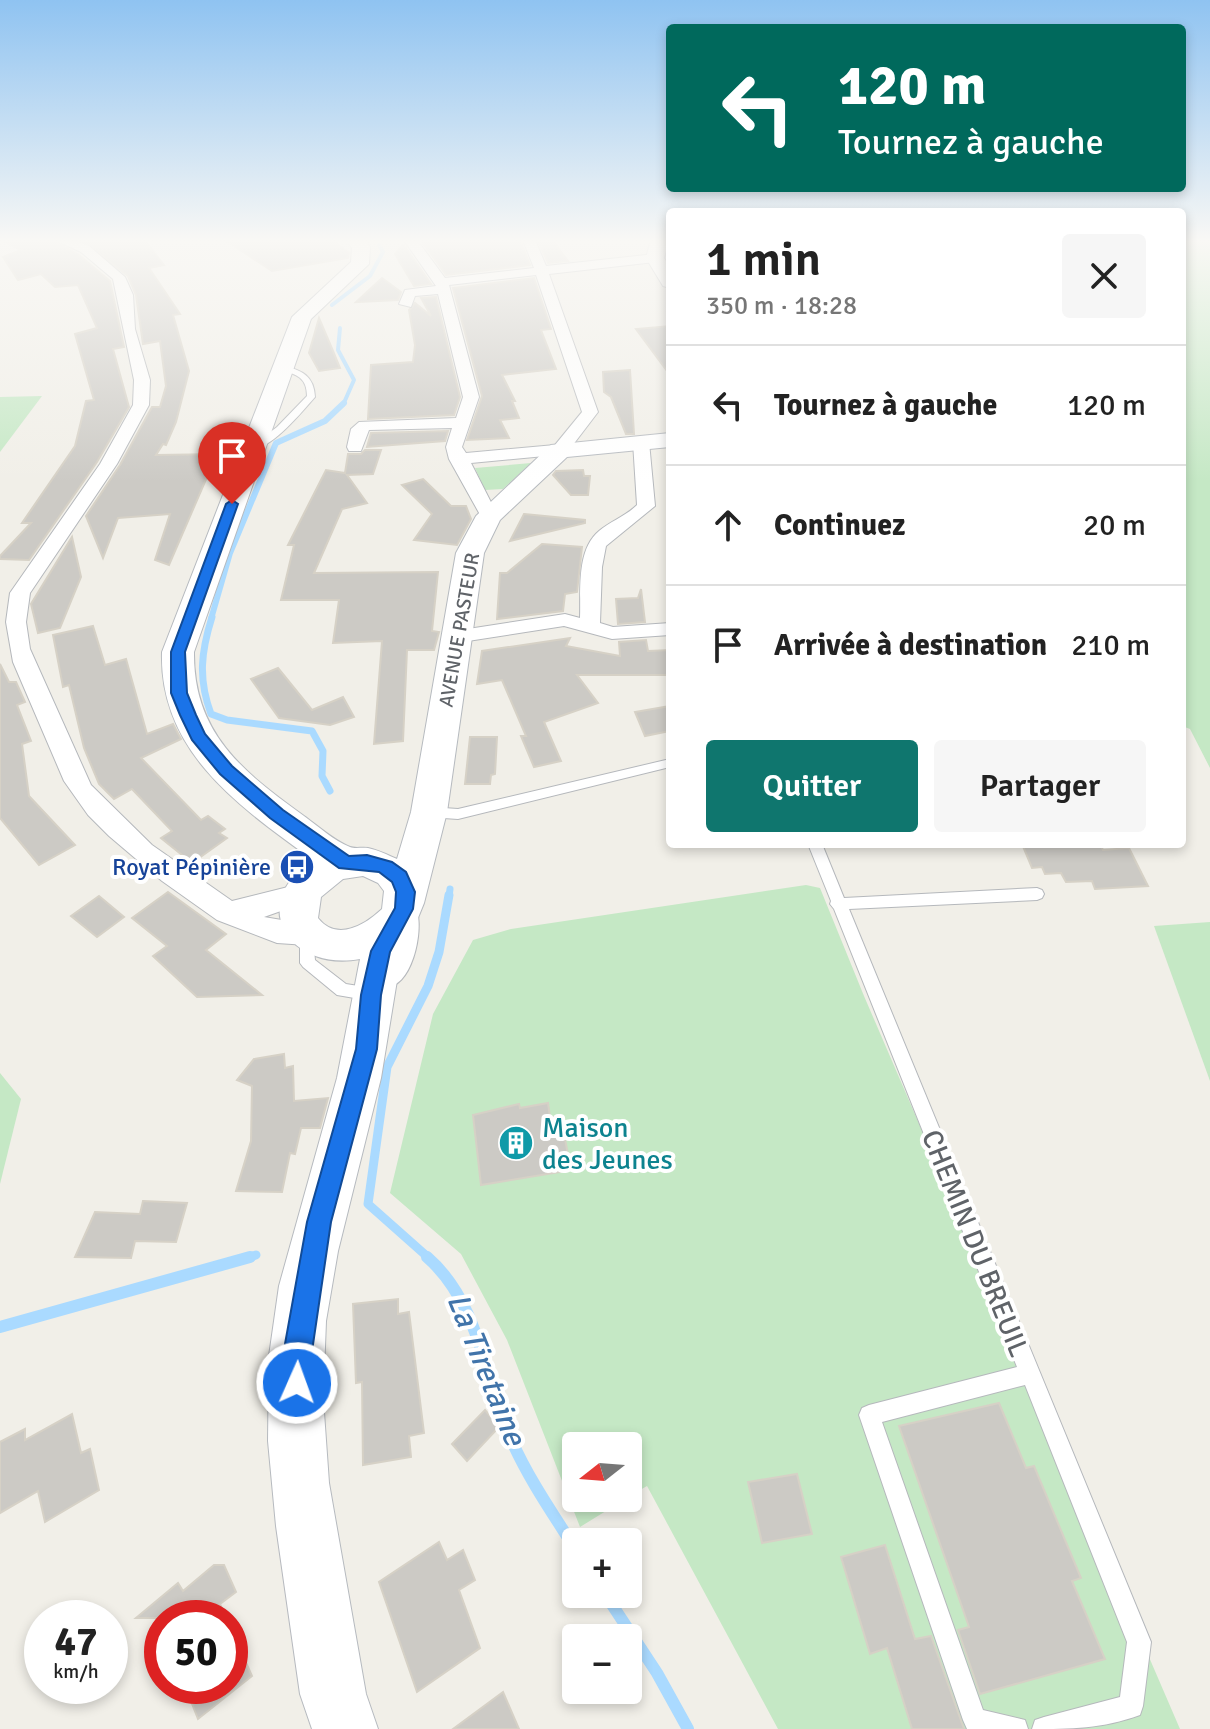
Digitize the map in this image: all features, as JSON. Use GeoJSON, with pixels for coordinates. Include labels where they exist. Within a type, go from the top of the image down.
{"type":"FeatureCollection","features":[{"type":"Feature","properties":{"kind":"main road"},"geometry":{"type":"LineString","coordinates":[[301,321],[178,652],[179,693],[198,736],[226,770],[276,814],[356,862],[392,872],[400,908],[378,937],[358,944],[322,940]]}},
{"type":"Feature","properties":{"kind":"main road"},"geometry":{"type":"LineString","coordinates":[[560,450],[666,440]]}},
{"type":"Feature","properties":{"kind":"main road","name":"AVENUE PASTEUR"},"geometry":{"type":"LineString","coordinates":[[345,1729],[333,1694],[300,1466],[296,1355],[319,1222],[366,1049],[371,995],[380,951],[400,908],[426,824],[470,553],[489,516],[560,450]]}},
{"type":"Feature","properties":{"kind":"main road"},"geometry":{"type":"LineString","coordinates":[[276,814],[309,864],[299,922],[354,965],[371,995]]}},
{"type":"Feature","properties":{"kind":"main road"},"geometry":{"type":"LineString","coordinates":[[305,888],[326,870],[356,862],[426,824]]}},
{"type":"Feature","properties":{"kind":"street"},"geometry":{"type":"LineString","coordinates":[[128,321],[142,380],[141,405],[108,464],[20,593],[13,616],[16,637],[34,686],[86,797],[104,820],[227,912],[276,932],[322,940]]}},
{"type":"Feature","properties":{"kind":"street"},"geometry":{"type":"LineString","coordinates":[[452,321],[471,397],[454,447],[457,459],[489,516]]}},
{"type":"Feature","properties":{"kind":"street","name":"AVENUE PASTEUR"},"geometry":{"type":"LineString","coordinates":[[560,321],[590,404],[585,422],[560,450]]}},
{"type":"Feature","properties":{"kind":"street"},"geometry":{"type":"LineString","coordinates":[[355,447],[359,429],[365,425],[463,423]]}},
{"type":"Feature","properties":{"kind":"street"},"geometry":{"type":"LineString","coordinates":[[590,625],[594,549],[602,538],[637,517],[646,506],[641,442]]}},
{"type":"Feature","properties":{"kind":"street"},"geometry":{"type":"LineString","coordinates":[[457,459],[560,450]]}},
{"type":"Feature","properties":{"kind":"street"},"geometry":{"type":"LineString","coordinates":[[455,637],[545,621],[590,625],[612,633],[666,629]]}},
{"type":"Feature","properties":{"kind":"street"},"geometry":{"type":"LineString","coordinates":[[227,912],[264,906],[305,888]]}},
{"type":"Feature","properties":{"kind":"lane"},"geometry":{"type":"LineString","coordinates":[[252,450],[280,429],[311,397],[312,383],[307,377],[283,368]]}},
{"type":"Feature","properties":{"kind":"lane"},"geometry":{"type":"LineString","coordinates":[[426,824],[666,764]]}},
{"type":"Feature","properties":{"kind":"lane","name":"CHEMIN DU BREUIL"},"geometry":{"type":"LineString","coordinates":[[816,848],[1139,1642],[1131,1706],[1044,1729]]}},
{"type":"Feature","properties":{"kind":"lane"},"geometry":{"type":"LineString","coordinates":[[837,904],[1037,894]]}},
{"type":"Feature","properties":{"kind":"lane"},"geometry":{"type":"LineString","coordinates":[[1016,1729],[975,1720],[869,1415],[1029,1374]]}},
{"type":"Feature","properties":{"kind":"green space"},"geometry":{"type":"Polygon","coordinates":[[[1186,321],[1210,321],[1210,768],[1190,729],[1186,728],[1186,321]]]}},
{"type":"Feature","properties":{"kind":"green space"},"geometry":{"type":"Polygon","coordinates":[[[42,396],[0,452],[0,397],[42,396]]]}},
{"type":"Feature","properties":{"kind":"green space"},"geometry":{"type":"Polygon","coordinates":[[[531,463],[503,489],[485,490],[475,468],[531,463]]]}},
{"type":"Feature","properties":{"kind":"green space"},"geometry":{"type":"Polygon","coordinates":[[[806,885],[820,888],[1180,1729],[778,1729],[647,1486],[642,1489],[642,1432],[562,1432],[562,1481],[507,1340],[461,1254],[390,1193],[433,1014],[473,940],[511,929],[806,885]]]}},
{"type":"Feature","properties":{"kind":"green space"},"geometry":{"type":"Polygon","coordinates":[[[1210,922],[1210,1081],[1154,926],[1210,922]]]}},
{"type":"Feature","properties":{"kind":"green space"},"geometry":{"type":"Polygon","coordinates":[[[0,1073],[21,1099],[0,1184],[0,1073]]]}},
{"type":"Feature","properties":{"kind":"green space"},"geometry":{"type":"Polygon","coordinates":[[[574,1512],[604,1512],[580,1527],[574,1512]]]}},
{"type":"Feature","properties":{"kind":"building"},"geometry":{"type":"Polygon","coordinates":[[[94,321],[118,321],[124,347],[113,349],[129,407],[97,462],[29,560],[0,559],[31,523],[22,523],[75,446],[86,401],[94,400],[75,334],[97,328],[94,321]]]}},
{"type":"Feature","properties":{"kind":"building"},"geometry":{"type":"Polygon","coordinates":[[[140,321],[175,321],[189,371],[176,422],[166,445],[163,444],[156,455],[221,454],[211,477],[207,477],[169,565],[155,560],[170,514],[118,518],[103,558],[86,516],[120,465],[152,407],[160,407],[166,386],[160,341],[143,344],[140,321]]]}},
{"type":"Feature","properties":{"kind":"building"},"geometry":{"type":"Polygon","coordinates":[[[320,321],[340,368],[319,371],[309,353],[320,321]]]}},
{"type":"Feature","properties":{"kind":"building"},"geometry":{"type":"Polygon","coordinates":[[[411,321],[442,321],[460,397],[454,415],[368,419],[371,365],[413,362],[415,345],[411,321]]]}},
{"type":"Feature","properties":{"kind":"building"},"geometry":{"type":"Polygon","coordinates":[[[462,321],[548,321],[551,329],[541,330],[556,369],[502,375],[515,401],[512,401],[519,418],[500,420],[509,438],[467,440],[482,396],[462,321]]]}},
{"type":"Feature","properties":{"kind":"building"},"geometry":{"type":"Polygon","coordinates":[[[666,326],[666,370],[636,329],[666,326]]]}},
{"type":"Feature","properties":{"kind":"building"},"geometry":{"type":"Polygon","coordinates":[[[630,370],[634,434],[626,434],[611,397],[604,392],[603,372],[630,370]]]}},
{"type":"Feature","properties":{"kind":"building"},"geometry":{"type":"Polygon","coordinates":[[[448,431],[445,441],[367,447],[371,433],[448,431]]]}},
{"type":"Feature","properties":{"kind":"building"},"geometry":{"type":"Polygon","coordinates":[[[365,450],[381,450],[373,474],[347,475],[367,503],[342,509],[314,573],[438,572],[432,631],[439,632],[434,650],[407,650],[403,741],[374,744],[382,641],[333,643],[339,600],[281,600],[294,545],[288,545],[326,470],[345,473],[348,454],[361,454],[365,450]]]}},
{"type":"Feature","properties":{"kind":"building"},"geometry":{"type":"Polygon","coordinates":[[[583,470],[584,476],[590,476],[588,495],[571,495],[553,475],[556,471],[583,470]]]}},
{"type":"Feature","properties":{"kind":"building"},"geometry":{"type":"Polygon","coordinates":[[[423,479],[451,506],[466,506],[471,519],[457,545],[414,540],[432,514],[402,485],[423,479]]]}},
{"type":"Feature","properties":{"kind":"building"},"geometry":{"type":"Polygon","coordinates":[[[524,514],[585,520],[585,523],[510,541],[524,514]]]}},
{"type":"Feature","properties":{"kind":"building"},"geometry":{"type":"Polygon","coordinates":[[[72,537],[81,577],[60,628],[38,633],[31,604],[72,537]]]}},
{"type":"Feature","properties":{"kind":"building"},"geometry":{"type":"Polygon","coordinates":[[[542,544],[582,547],[577,592],[565,594],[563,611],[497,619],[500,573],[507,573],[542,544]]]}},
{"type":"Feature","properties":{"kind":"building"},"geometry":{"type":"Polygon","coordinates":[[[641,589],[645,622],[618,624],[616,599],[638,598],[641,589]]]}},
{"type":"Feature","properties":{"kind":"building"},"geometry":{"type":"Polygon","coordinates":[[[93,626],[105,665],[126,659],[147,734],[173,724],[181,739],[141,758],[201,820],[208,816],[225,829],[219,833],[227,838],[192,863],[161,838],[172,831],[132,789],[114,799],[99,784],[84,748],[69,685],[63,687],[53,635],[93,626]]]}},
{"type":"Feature","properties":{"kind":"building"},"geometry":{"type":"Polygon","coordinates":[[[570,638],[566,646],[620,656],[619,642],[646,640],[648,651],[666,650],[666,675],[577,675],[598,703],[544,722],[561,761],[534,767],[521,736],[526,736],[502,680],[477,684],[482,651],[570,638]]]}},
{"type":"Feature","properties":{"kind":"building"},"geometry":{"type":"Polygon","coordinates":[[[0,664],[9,682],[16,682],[25,702],[17,705],[31,741],[22,744],[29,796],[75,845],[39,865],[0,818],[0,664]]]}},
{"type":"Feature","properties":{"kind":"building"},"geometry":{"type":"Polygon","coordinates":[[[278,668],[312,710],[343,697],[354,717],[330,725],[279,718],[251,679],[278,668]]]}},
{"type":"Feature","properties":{"kind":"building"},"geometry":{"type":"Polygon","coordinates":[[[666,707],[666,732],[645,736],[635,712],[666,707]]]}},
{"type":"Feature","properties":{"kind":"building"},"geometry":{"type":"Polygon","coordinates":[[[470,737],[497,737],[495,774],[491,775],[490,784],[465,784],[470,737]]]}},
{"type":"Feature","properties":{"kind":"building"},"geometry":{"type":"Polygon","coordinates":[[[1024,848],[1129,848],[1148,886],[1095,889],[1092,881],[1066,882],[1061,873],[1045,874],[1042,867],[1032,868],[1024,848]]]}},
{"type":"Feature","properties":{"kind":"building"},"geometry":{"type":"Polygon","coordinates":[[[168,892],[226,934],[206,950],[262,995],[197,997],[153,956],[167,946],[132,918],[168,892]]]}},
{"type":"Feature","properties":{"kind":"building"},"geometry":{"type":"Polygon","coordinates":[[[99,896],[124,917],[97,937],[71,916],[99,896]]]}},
{"type":"Feature","properties":{"kind":"building"},"geometry":{"type":"Polygon","coordinates":[[[284,1054],[285,1068],[293,1066],[294,1101],[328,1098],[320,1128],[301,1128],[295,1154],[290,1153],[282,1192],[236,1191],[251,1141],[252,1086],[237,1080],[254,1059],[284,1054]]]}},
{"type":"Feature","properties":{"kind":"building","name":"Maison des Jeunes"},"geometry":{"type":"Polygon","coordinates":[[[548,1103],[550,1117],[561,1117],[568,1155],[557,1157],[560,1172],[481,1185],[473,1115],[519,1104],[520,1108],[548,1103]]]}},
{"type":"Feature","properties":{"kind":"building"},"geometry":{"type":"Polygon","coordinates":[[[143,1201],[187,1203],[176,1242],[135,1241],[131,1258],[75,1257],[95,1212],[140,1214],[143,1201]]]}},
{"type":"Feature","properties":{"kind":"building"},"geometry":{"type":"Polygon","coordinates":[[[398,1299],[398,1314],[409,1312],[424,1433],[409,1436],[411,1457],[363,1465],[362,1382],[356,1383],[353,1304],[398,1299]]]}},
{"type":"Feature","properties":{"kind":"building"},"geometry":{"type":"Polygon","coordinates":[[[999,1403],[1026,1468],[1034,1466],[1081,1578],[1072,1581],[1105,1659],[980,1694],[958,1630],[969,1627],[899,1426],[999,1403]]]}},
{"type":"Feature","properties":{"kind":"building"},"geometry":{"type":"Polygon","coordinates":[[[485,1410],[499,1427],[467,1461],[452,1444],[485,1410]]]}},
{"type":"Feature","properties":{"kind":"building"},"geometry":{"type":"Polygon","coordinates":[[[72,1414],[81,1453],[90,1449],[99,1490],[45,1522],[38,1491],[0,1513],[0,1442],[25,1429],[25,1440],[72,1414]]]}},
{"type":"Feature","properties":{"kind":"building"},"geometry":{"type":"Polygon","coordinates":[[[797,1474],[812,1534],[762,1543],[748,1482],[797,1474]]]}},
{"type":"Feature","properties":{"kind":"building"},"geometry":{"type":"Polygon","coordinates":[[[439,1542],[447,1560],[463,1550],[475,1580],[459,1590],[480,1648],[417,1692],[379,1582],[439,1542]]]}},
{"type":"Feature","properties":{"kind":"building"},"geometry":{"type":"Polygon","coordinates":[[[885,1545],[915,1639],[931,1636],[964,1729],[912,1729],[887,1648],[870,1654],[841,1557],[885,1545]]]}},
{"type":"Feature","properties":{"kind":"building"},"geometry":{"type":"Polygon","coordinates":[[[214,1565],[224,1565],[236,1592],[225,1600],[158,1600],[178,1583],[183,1591],[214,1565]]]}},
{"type":"Feature","properties":{"kind":"building"},"geometry":{"type":"Polygon","coordinates":[[[503,1692],[519,1729],[453,1729],[503,1692]]]}},
{"type":"Feature","properties":{"kind":"building"},"geometry":{"type":"Polygon","coordinates":[[[192,1704],[217,1704],[198,1719],[192,1704]]]}},
{"type":"Feature","properties":{"kind":"waterway","name":"La Tiretaine"},"geometry":{"type":"LineString","coordinates":[[340,328],[338,350],[354,380],[344,403]]}},
{"type":"Feature","properties":{"kind":"waterway","name":"La Tiretaine"},"geometry":{"type":"LineString","coordinates":[[211,619],[230,553],[276,443],[325,421],[344,403]]}},
{"type":"Feature","properties":{"kind":"waterway","name":"La Tiretaine"},"geometry":{"type":"LineString","coordinates":[[212,617],[202,666],[211,714],[227,720],[312,731],[323,751],[322,776],[330,791]]}},
{"type":"Feature","properties":{"kind":"waterway","name":"La Tiretaine"},"geometry":{"type":"LineString","coordinates":[[449,897],[450,889]]}},
{"type":"Feature","properties":{"kind":"waterway","name":"La Tiretaine"},"geometry":{"type":"LineString","coordinates":[[430,1259],[368,1204],[387,1067],[428,986],[439,952],[449,895]]}},
{"type":"Feature","properties":{"kind":"waterway"},"geometry":{"type":"LineString","coordinates":[[244,1259],[256,1255]]}},
{"type":"Feature","properties":{"kind":"waterway"},"geometry":{"type":"LineString","coordinates":[[244,1259],[250,1257]]}},
{"type":"Feature","properties":{"kind":"waterway","name":"La Tiretaine"},"geometry":{"type":"LineString","coordinates":[[427,1257],[444,1275],[470,1318],[511,1439],[562,1528]]}},
{"type":"Feature","properties":{"kind":"waterway"},"geometry":{"type":"LineString","coordinates":[[0,1327],[244,1259]]}},
{"type":"Feature","properties":{"kind":"waterway","name":"La Tiretaine"},"geometry":{"type":"LineString","coordinates":[[614,1608],[657,1673],[688,1729]]}},
{"type":"Feature","properties":{"kind":"place","name":"Royat Pépinière"},"geometry":{"type":"Point","coordinates":[297,867]}},
{"type":"Feature","properties":{"kind":"place","name":"Maison des Jeunes"},"geometry":{"type":"Point","coordinates":[516,1143]}},
{"type":"Feature","properties":{"kind":"route"},"geometry":{"type":"LineString","coordinates":[[232,504],[178,652],[179,693],[188,715],[198,736],[226,770],[276,814],[345,863],[367,862],[385,867],[399,877],[406,892],[404,909],[380,951],[371,995],[371,1022],[357,1089],[319,1222],[296,1355],[297,1383]]}}]}
